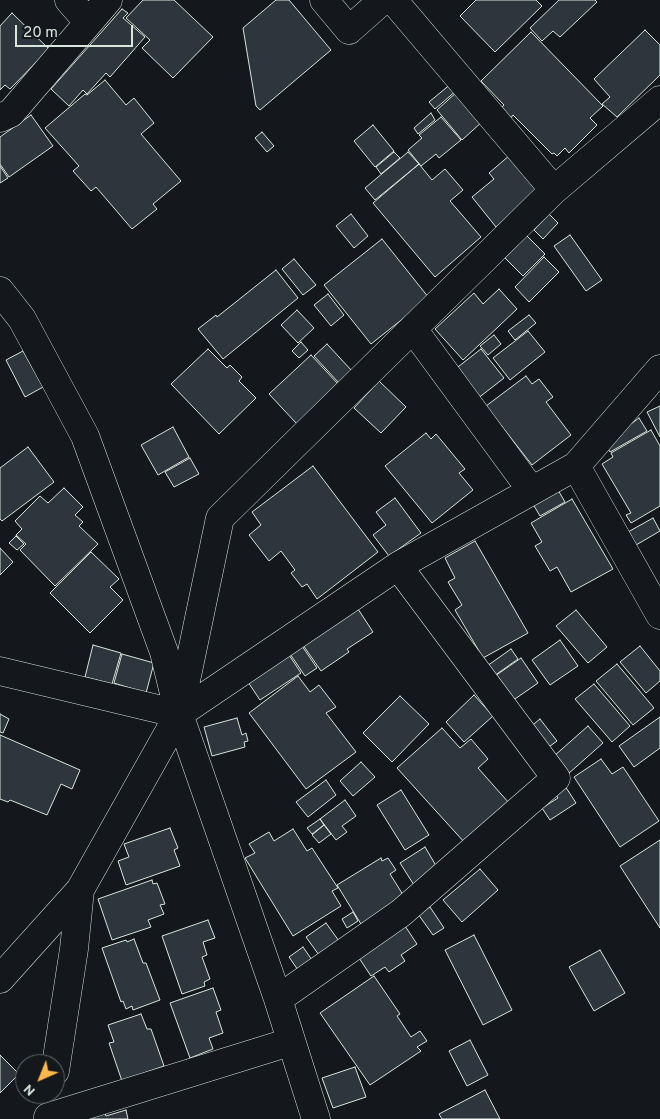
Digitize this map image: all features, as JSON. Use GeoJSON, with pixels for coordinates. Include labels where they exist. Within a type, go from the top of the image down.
{"type":"FeatureCollection","features":[{"type":"Feature","properties":{"kind":"street"},"geometry":{"type":"LineString","coordinates":[[69,0],[88,22]]}},
{"type":"Feature","properties":{"kind":"street"},"geometry":{"type":"LineString","coordinates":[[0,118],[11,113],[108,0]]}},
{"type":"Feature","properties":{"kind":"street"},"geometry":{"type":"LineString","coordinates":[[324,0],[349,30],[383,0]]}},
{"type":"Feature","properties":{"kind":"street"},"geometry":{"type":"LineString","coordinates":[[393,0],[554,190]]}},
{"type":"Feature","properties":{"kind":"street"},"geometry":{"type":"LineString","coordinates":[[0,979],[80,890],[179,714],[220,518],[554,190],[660,100]]}},
{"type":"Feature","properties":{"kind":"street"},"geometry":{"type":"LineString","coordinates":[[0,291],[22,319],[85,436],[164,652],[179,714],[278,999],[290,1042],[316,1119]]}},
{"type":"Feature","properties":{"kind":"street"},"geometry":{"type":"LineString","coordinates":[[413,329],[532,491]]}},
{"type":"Feature","properties":{"kind":"street"},"geometry":{"type":"LineString","coordinates":[[0,671],[179,714],[398,566],[576,466],[660,369]]}},
{"type":"Feature","properties":{"kind":"street"},"geometry":{"type":"LineString","coordinates":[[576,466],[660,615]]}},
{"type":"Feature","properties":{"kind":"street"},"geometry":{"type":"LineString","coordinates":[[278,999],[401,914],[556,778],[398,566]]}},
{"type":"Feature","properties":{"kind":"street"},"geometry":{"type":"LineString","coordinates":[[58,1054],[74,949],[80,890]]}},
{"type":"Feature","properties":{"kind":"street"},"geometry":{"type":"LineString","coordinates":[[49,1110],[290,1042]]}},
{"type":"Feature","properties":{"kind":"building"},"geometry":{"type":"Polygon","coordinates":[[[143,0],[174,0],[213,37],[173,78],[142,48],[150,40],[126,18],[143,0]]]}},
{"type":"Feature","properties":{"kind":"building"},"geometry":{"type":"Polygon","coordinates":[[[276,0],[289,0],[331,50],[260,110],[256,106],[243,28],[276,0]]]}},
{"type":"Feature","properties":{"kind":"building"},"geometry":{"type":"Polygon","coordinates":[[[476,0],[536,0],[542,6],[495,52],[460,16],[476,0]]]}},
{"type":"Feature","properties":{"kind":"building"},"geometry":{"type":"Polygon","coordinates":[[[559,0],[595,0],[597,2],[560,37],[553,31],[542,41],[530,28],[559,0]]]}},
{"type":"Feature","properties":{"kind":"building"},"geometry":{"type":"Polygon","coordinates":[[[122,9],[128,13],[123,18],[145,37],[110,77],[106,73],[87,94],[83,90],[69,106],[51,89],[122,9]]]}},
{"type":"Feature","properties":{"kind":"building"},"geometry":{"type":"Polygon","coordinates":[[[12,13],[49,49],[10,89],[5,85],[0,90],[0,26],[12,13]]]}},
{"type":"Feature","properties":{"kind":"building"},"geometry":{"type":"Polygon","coordinates":[[[645,30],[660,45],[660,75],[617,117],[602,104],[610,97],[594,79],[645,30]]]}},
{"type":"Feature","properties":{"kind":"building"},"geometry":{"type":"Polygon","coordinates":[[[531,32],[603,106],[590,118],[597,125],[569,153],[565,148],[557,156],[554,153],[552,154],[513,115],[510,119],[501,108],[504,105],[481,81],[531,32]]]}},
{"type":"Feature","properties":{"kind":"building"},"geometry":{"type":"Polygon","coordinates":[[[105,80],[126,105],[134,98],[154,123],[141,134],[181,181],[153,204],[157,209],[132,229],[96,187],[91,191],[73,171],[79,166],[45,128],[85,94],[87,95],[105,80]]]}},
{"type":"Feature","properties":{"kind":"building"},"geometry":{"type":"Polygon","coordinates":[[[452,83],[457,90],[435,109],[429,102],[452,83]]]}},
{"type":"Feature","properties":{"kind":"building"},"geometry":{"type":"Polygon","coordinates":[[[458,91],[483,121],[462,140],[437,110],[458,91]]]}},
{"type":"Feature","properties":{"kind":"building"},"geometry":{"type":"Polygon","coordinates":[[[431,113],[435,120],[418,134],[414,128],[431,113]]]}},
{"type":"Feature","properties":{"kind":"building"},"geometry":{"type":"Polygon","coordinates":[[[31,115],[53,146],[9,177],[0,164],[0,137],[31,115]]]}},
{"type":"Feature","properties":{"kind":"building"},"geometry":{"type":"Polygon","coordinates":[[[441,117],[461,140],[439,158],[436,154],[421,166],[408,150],[422,138],[419,135],[441,117]]]}},
{"type":"Feature","properties":{"kind":"building"},"geometry":{"type":"Polygon","coordinates":[[[373,125],[394,151],[375,167],[354,141],[373,125]]]}},
{"type":"Feature","properties":{"kind":"building"},"geometry":{"type":"Polygon","coordinates":[[[262,132],[274,146],[267,152],[255,138],[262,132]]]}},
{"type":"Feature","properties":{"kind":"building"},"geometry":{"type":"Polygon","coordinates":[[[394,152],[400,158],[381,174],[376,167],[394,152]]]}},
{"type":"Feature","properties":{"kind":"building"},"geometry":{"type":"Polygon","coordinates":[[[408,152],[419,164],[375,200],[365,188],[408,152]]]}},
{"type":"Feature","properties":{"kind":"building"},"geometry":{"type":"Polygon","coordinates":[[[510,155],[539,190],[496,227],[472,197],[494,179],[489,173],[510,155]]]}},
{"type":"Feature","properties":{"kind":"building"},"geometry":{"type":"Polygon","coordinates":[[[419,164],[432,180],[445,169],[463,190],[450,201],[481,237],[435,277],[373,203],[419,164]]]}},
{"type":"Feature","properties":{"kind":"building"},"geometry":{"type":"Polygon","coordinates":[[[0,166],[8,178],[0,183],[0,166]]]}},
{"type":"Feature","properties":{"kind":"building"},"geometry":{"type":"Polygon","coordinates":[[[351,214],[368,236],[354,248],[336,226],[351,214]]]}},
{"type":"Feature","properties":{"kind":"building"},"geometry":{"type":"Polygon","coordinates":[[[549,214],[558,223],[543,239],[534,230],[549,214]]]}},
{"type":"Feature","properties":{"kind":"building"},"geometry":{"type":"Polygon","coordinates":[[[570,235],[602,280],[586,291],[554,246],[570,235]]]}},
{"type":"Feature","properties":{"kind":"building"},"geometry":{"type":"Polygon","coordinates":[[[527,236],[545,254],[523,276],[505,258],[527,236]]]}},
{"type":"Feature","properties":{"kind":"building"},"geometry":{"type":"Polygon","coordinates":[[[382,239],[429,298],[371,344],[324,285],[382,239]]]}},
{"type":"Feature","properties":{"kind":"building"},"geometry":{"type":"Polygon","coordinates":[[[544,257],[559,272],[529,302],[515,287],[544,257]]]}},
{"type":"Feature","properties":{"kind":"building"},"geometry":{"type":"Polygon","coordinates":[[[294,259],[316,285],[303,295],[282,269],[294,259]]]}},
{"type":"Feature","properties":{"kind":"building"},"geometry":{"type":"Polygon","coordinates":[[[276,270],[298,298],[223,359],[198,329],[216,315],[217,317],[276,270]]]}},
{"type":"Feature","properties":{"kind":"building"},"geometry":{"type":"Polygon","coordinates":[[[499,289],[517,309],[463,360],[435,329],[474,293],[483,304],[499,289]]]}},
{"type":"Feature","properties":{"kind":"building"},"geometry":{"type":"Polygon","coordinates":[[[328,294],[344,315],[331,326],[314,305],[328,294]]]}},
{"type":"Feature","properties":{"kind":"building"},"geometry":{"type":"Polygon","coordinates":[[[297,310],[314,328],[298,343],[281,325],[297,310]]]}},
{"type":"Feature","properties":{"kind":"building"},"geometry":{"type":"Polygon","coordinates":[[[529,315],[536,323],[515,340],[508,331],[529,315]]]}},
{"type":"Feature","properties":{"kind":"building"},"geometry":{"type":"Polygon","coordinates":[[[528,331],[545,352],[510,380],[493,358],[528,331]]]}},
{"type":"Feature","properties":{"kind":"building"},"geometry":{"type":"Polygon","coordinates":[[[494,335],[501,344],[488,355],[480,346],[494,335]]]}},
{"type":"Feature","properties":{"kind":"building"},"geometry":{"type":"Polygon","coordinates":[[[301,342],[308,350],[299,358],[292,351],[301,342]]]}},
{"type":"Feature","properties":{"kind":"building"},"geometry":{"type":"Polygon","coordinates":[[[327,344],[352,371],[339,383],[314,356],[327,344]]]}},
{"type":"Feature","properties":{"kind":"building"},"geometry":{"type":"Polygon","coordinates":[[[208,349],[227,368],[230,365],[242,377],[239,381],[256,398],[219,434],[171,384],[208,349]]]}},
{"type":"Feature","properties":{"kind":"building"},"geometry":{"type":"Polygon","coordinates":[[[481,349],[504,378],[477,399],[454,370],[481,349]]]}},
{"type":"Feature","properties":{"kind":"building"},"geometry":{"type":"Polygon","coordinates":[[[23,351],[43,387],[25,397],[6,360],[23,351]]]}},
{"type":"Feature","properties":{"kind":"building"},"geometry":{"type":"Polygon","coordinates":[[[311,355],[339,385],[297,424],[269,394],[311,355]]]}},
{"type":"Feature","properties":{"kind":"building"},"geometry":{"type":"Polygon","coordinates":[[[526,376],[532,384],[539,379],[553,397],[546,402],[571,435],[532,465],[486,406],[526,376]]]}},
{"type":"Feature","properties":{"kind":"building"},"geometry":{"type":"Polygon","coordinates":[[[379,381],[406,407],[381,433],[354,408],[379,381]]]}},
{"type":"Feature","properties":{"kind":"building"},"geometry":{"type":"Polygon","coordinates":[[[660,406],[660,437],[647,412],[660,406]]]}},
{"type":"Feature","properties":{"kind":"building"},"geometry":{"type":"Polygon","coordinates":[[[639,418],[647,431],[610,452],[608,449],[624,429],[639,418]]]}},
{"type":"Feature","properties":{"kind":"building"},"geometry":{"type":"Polygon","coordinates":[[[173,427],[189,457],[158,475],[141,445],[173,427]]]}},
{"type":"Feature","properties":{"kind":"building"},"geometry":{"type":"Polygon","coordinates":[[[651,430],[660,446],[660,506],[631,523],[626,515],[631,513],[602,464],[613,457],[611,453],[651,430]]]}},
{"type":"Feature","properties":{"kind":"building"},"geometry":{"type":"Polygon","coordinates":[[[426,433],[431,439],[436,434],[465,469],[459,473],[473,490],[432,523],[385,466],[426,433]]]}},
{"type":"Feature","properties":{"kind":"building"},"geometry":{"type":"Polygon","coordinates":[[[28,447],[54,482],[2,521],[0,519],[0,468],[28,447]]]}},
{"type":"Feature","properties":{"kind":"building"},"geometry":{"type":"Polygon","coordinates":[[[190,458],[199,474],[174,487],[165,472],[190,458]]]}},
{"type":"Feature","properties":{"kind":"building"},"geometry":{"type":"Polygon","coordinates":[[[313,466],[378,552],[317,599],[307,584],[302,587],[291,573],[295,570],[281,551],[269,561],[249,535],[261,525],[252,512],[313,466]]]}},
{"type":"Feature","properties":{"kind":"building"},"geometry":{"type":"Polygon","coordinates":[[[64,488],[83,507],[75,515],[83,522],[79,526],[98,544],[55,586],[20,550],[26,544],[16,535],[22,529],[15,521],[40,496],[48,503],[64,488]]]}},
{"type":"Feature","properties":{"kind":"building"},"geometry":{"type":"Polygon","coordinates":[[[558,490],[565,502],[540,516],[533,504],[558,490]]]}},
{"type":"Feature","properties":{"kind":"building"},"geometry":{"type":"Polygon","coordinates":[[[395,498],[421,533],[389,556],[373,535],[386,525],[376,512],[395,498]]]}},
{"type":"Feature","properties":{"kind":"building"},"geometry":{"type":"Polygon","coordinates":[[[572,499],[613,569],[571,592],[557,567],[550,571],[535,546],[542,542],[531,523],[572,499]]]}},
{"type":"Feature","properties":{"kind":"building"},"geometry":{"type":"Polygon","coordinates":[[[653,518],[660,531],[636,545],[628,532],[653,518]]]}},
{"type":"Feature","properties":{"kind":"building"},"geometry":{"type":"Polygon","coordinates":[[[16,536],[24,544],[17,550],[9,543],[16,536]]]}},
{"type":"Feature","properties":{"kind":"building"},"geometry":{"type":"Polygon","coordinates":[[[475,541],[528,633],[483,658],[455,610],[462,605],[448,582],[455,578],[445,558],[475,541]]]}},
{"type":"Feature","properties":{"kind":"building"},"geometry":{"type":"Polygon","coordinates":[[[0,548],[13,562],[0,575],[0,548]]]}},
{"type":"Feature","properties":{"kind":"building"},"geometry":{"type":"Polygon","coordinates":[[[91,552],[119,579],[110,587],[123,600],[90,633],[50,593],[91,552]]]}},
{"type":"Feature","properties":{"kind":"building"},"geometry":{"type":"Polygon","coordinates":[[[358,609],[373,632],[347,649],[349,652],[321,671],[303,645],[358,609]]]}},
{"type":"Feature","properties":{"kind":"building"},"geometry":{"type":"Polygon","coordinates":[[[576,610],[607,647],[588,663],[556,626],[576,610]]]}},
{"type":"Feature","properties":{"kind":"building"},"geometry":{"type":"Polygon","coordinates":[[[560,640],[578,666],[550,685],[532,660],[560,640]]]}},
{"type":"Feature","properties":{"kind":"building"},"geometry":{"type":"Polygon","coordinates":[[[93,645],[121,653],[112,684],[85,677],[93,645]]]}},
{"type":"Feature","properties":{"kind":"building"},"geometry":{"type":"Polygon","coordinates":[[[302,646],[317,668],[305,676],[290,654],[302,646]]]}},
{"type":"Feature","properties":{"kind":"building"},"geometry":{"type":"Polygon","coordinates":[[[640,646],[660,671],[660,681],[646,693],[620,662],[640,646]]]}},
{"type":"Feature","properties":{"kind":"building"},"geometry":{"type":"Polygon","coordinates":[[[511,649],[518,659],[494,676],[487,666],[511,649]]]}},
{"type":"Feature","properties":{"kind":"building"},"geometry":{"type":"Polygon","coordinates":[[[122,654],[154,663],[146,693],[114,683],[122,654]]]}},
{"type":"Feature","properties":{"kind":"building"},"geometry":{"type":"Polygon","coordinates":[[[289,655],[301,673],[260,700],[248,682],[289,655]]]}},
{"type":"Feature","properties":{"kind":"building"},"geometry":{"type":"Polygon","coordinates":[[[521,658],[538,683],[512,701],[495,676],[521,658]]]}},
{"type":"Feature","properties":{"kind":"building"},"geometry":{"type":"Polygon","coordinates":[[[617,664],[654,708],[633,725],[596,681],[617,664]]]}},
{"type":"Feature","properties":{"kind":"building"},"geometry":{"type":"Polygon","coordinates":[[[298,676],[310,692],[319,685],[336,707],[326,713],[356,752],[306,789],[249,713],[298,676]]]}},
{"type":"Feature","properties":{"kind":"building"},"geometry":{"type":"Polygon","coordinates":[[[594,684],[630,726],[612,742],[575,699],[594,684]]]}},
{"type":"Feature","properties":{"kind":"building"},"geometry":{"type":"Polygon","coordinates":[[[474,695],[493,716],[464,742],[446,722],[474,695]]]}},
{"type":"Feature","properties":{"kind":"building"},"geometry":{"type":"Polygon","coordinates":[[[400,696],[429,724],[392,762],[363,733],[400,696]]]}},
{"type":"Feature","properties":{"kind":"building"},"geometry":{"type":"Polygon","coordinates":[[[0,714],[9,719],[3,733],[0,732],[0,714]]]}},
{"type":"Feature","properties":{"kind":"building"},"geometry":{"type":"Polygon","coordinates":[[[660,717],[660,748],[634,767],[619,746],[660,717]]]}},
{"type":"Feature","properties":{"kind":"building"},"geometry":{"type":"Polygon","coordinates":[[[237,718],[242,735],[246,733],[248,741],[244,742],[245,747],[212,756],[204,727],[237,718]]]}},
{"type":"Feature","properties":{"kind":"building"},"geometry":{"type":"Polygon","coordinates":[[[540,719],[557,741],[546,749],[529,728],[540,719]]]}},
{"type":"Feature","properties":{"kind":"building"},"geometry":{"type":"Polygon","coordinates":[[[588,726],[603,743],[568,774],[553,757],[588,726]]]}},
{"type":"Feature","properties":{"kind":"building"},"geometry":{"type":"Polygon","coordinates":[[[442,728],[460,748],[471,739],[488,759],[478,768],[509,803],[465,843],[397,768],[442,728]]]}},
{"type":"Feature","properties":{"kind":"building"},"geometry":{"type":"Polygon","coordinates":[[[0,735],[80,770],[72,789],[61,784],[47,815],[10,800],[8,802],[0,799],[0,735]]]}},
{"type":"Feature","properties":{"kind":"building"},"geometry":{"type":"Polygon","coordinates":[[[601,759],[612,774],[623,767],[659,821],[620,847],[574,777],[601,759]]]}},
{"type":"Feature","properties":{"kind":"building"},"geometry":{"type":"Polygon","coordinates":[[[361,762],[375,777],[353,796],[340,781],[361,762]]]}},
{"type":"Feature","properties":{"kind":"building"},"geometry":{"type":"Polygon","coordinates":[[[326,780],[336,795],[308,817],[296,802],[326,780]]]}},
{"type":"Feature","properties":{"kind":"building"},"geometry":{"type":"Polygon","coordinates":[[[565,786],[576,803],[550,820],[542,808],[558,798],[555,793],[565,786]]]}},
{"type":"Feature","properties":{"kind":"building"},"geometry":{"type":"Polygon","coordinates":[[[401,790],[429,835],[405,850],[377,805],[401,790]]]}},
{"type":"Feature","properties":{"kind":"building"},"geometry":{"type":"Polygon","coordinates":[[[345,800],[356,816],[342,826],[347,832],[336,840],[320,819],[345,800]]]}},
{"type":"Feature","properties":{"kind":"building"},"geometry":{"type":"Polygon","coordinates":[[[320,819],[324,825],[312,834],[307,828],[320,819]]]}},
{"type":"Feature","properties":{"kind":"building"},"geometry":{"type":"Polygon","coordinates":[[[324,825],[331,834],[319,843],[312,835],[324,825]]]}},
{"type":"Feature","properties":{"kind":"building"},"geometry":{"type":"Polygon","coordinates":[[[170,828],[178,848],[174,850],[180,866],[126,885],[118,861],[129,857],[124,844],[170,828]]]}},
{"type":"Feature","properties":{"kind":"building"},"geometry":{"type":"Polygon","coordinates":[[[293,829],[307,851],[312,848],[338,888],[332,891],[341,906],[293,936],[245,858],[255,853],[249,844],[269,832],[274,841],[293,829]]]}},
{"type":"Feature","properties":{"kind":"building"},"geometry":{"type":"Polygon","coordinates":[[[660,840],[660,928],[620,866],[660,840]]]}},
{"type":"Feature","properties":{"kind":"building"},"geometry":{"type":"Polygon","coordinates":[[[425,847],[438,869],[414,885],[400,863],[425,847]]]}},
{"type":"Feature","properties":{"kind":"building"},"geometry":{"type":"Polygon","coordinates":[[[381,858],[382,861],[388,858],[396,870],[390,874],[405,898],[361,924],[337,885],[381,858]]]}},
{"type":"Feature","properties":{"kind":"building"},"geometry":{"type":"Polygon","coordinates":[[[480,869],[498,890],[462,922],[443,900],[480,869]]]}},
{"type":"Feature","properties":{"kind":"building"},"geometry":{"type":"Polygon","coordinates":[[[152,880],[153,884],[157,883],[165,904],[160,905],[164,914],[148,920],[151,927],[112,940],[98,899],[152,880]]]}},
{"type":"Feature","properties":{"kind":"building"},"geometry":{"type":"Polygon","coordinates":[[[430,907],[444,928],[433,935],[418,914],[430,907]]]}},
{"type":"Feature","properties":{"kind":"building"},"geometry":{"type":"Polygon","coordinates":[[[353,912],[358,921],[347,928],[342,919],[353,912]]]}},
{"type":"Feature","properties":{"kind":"building"},"geometry":{"type":"Polygon","coordinates":[[[208,920],[215,938],[203,942],[207,955],[202,957],[210,979],[204,982],[205,986],[182,994],[162,936],[208,920]]]}},
{"type":"Feature","properties":{"kind":"building"},"geometry":{"type":"Polygon","coordinates":[[[326,923],[339,941],[319,955],[306,937],[326,923]]]}},
{"type":"Feature","properties":{"kind":"building"},"geometry":{"type":"Polygon","coordinates":[[[405,926],[417,944],[401,955],[405,961],[389,972],[385,967],[371,976],[359,958],[405,926]]]}},
{"type":"Feature","properties":{"kind":"building"},"geometry":{"type":"Polygon","coordinates":[[[474,935],[512,1010],[483,1025],[445,950],[474,935]]]}},
{"type":"Feature","properties":{"kind":"building"},"geometry":{"type":"Polygon","coordinates":[[[134,939],[143,963],[146,963],[160,1000],[133,1010],[132,1006],[126,1009],[123,1001],[121,1002],[102,948],[134,939]]]}},
{"type":"Feature","properties":{"kind":"building"},"geometry":{"type":"Polygon","coordinates":[[[303,947],[312,960],[298,970],[289,957],[303,947]]]}},
{"type":"Feature","properties":{"kind":"building"},"geometry":{"type":"Polygon","coordinates":[[[600,950],[625,993],[594,1011],[569,967],[600,950]]]}},
{"type":"Feature","properties":{"kind":"building"},"geometry":{"type":"Polygon","coordinates":[[[374,976],[400,1014],[397,1016],[411,1037],[420,1031],[427,1041],[417,1047],[421,1051],[370,1085],[320,1013],[374,976]]]}},
{"type":"Feature","properties":{"kind":"building"},"geometry":{"type":"Polygon","coordinates":[[[213,988],[221,1010],[216,1012],[223,1033],[209,1038],[213,1049],[190,1058],[170,1003],[213,988]]]}},
{"type":"Feature","properties":{"kind":"building"},"geometry":{"type":"Polygon","coordinates":[[[141,1014],[147,1029],[151,1029],[164,1066],[122,1081],[109,1043],[114,1042],[108,1025],[141,1014]]]}},
{"type":"Feature","properties":{"kind":"building"},"geometry":{"type":"Polygon","coordinates":[[[470,1040],[488,1075],[467,1086],[449,1051],[470,1040]]]}},
{"type":"Feature","properties":{"kind":"building"},"geometry":{"type":"Polygon","coordinates":[[[0,1055],[15,1070],[15,1078],[0,1093],[0,1055]]]}},
{"type":"Feature","properties":{"kind":"building"},"geometry":{"type":"Polygon","coordinates":[[[355,1067],[366,1097],[333,1108],[322,1078],[355,1067]]]}},
{"type":"Feature","properties":{"kind":"building"},"geometry":{"type":"Polygon","coordinates":[[[485,1090],[500,1119],[442,1119],[439,1114],[485,1090]]]}},
{"type":"Feature","properties":{"kind":"building"},"geometry":{"type":"Polygon","coordinates":[[[126,1110],[128,1119],[85,1119],[105,1113],[106,1116],[126,1110]]]}}]}
